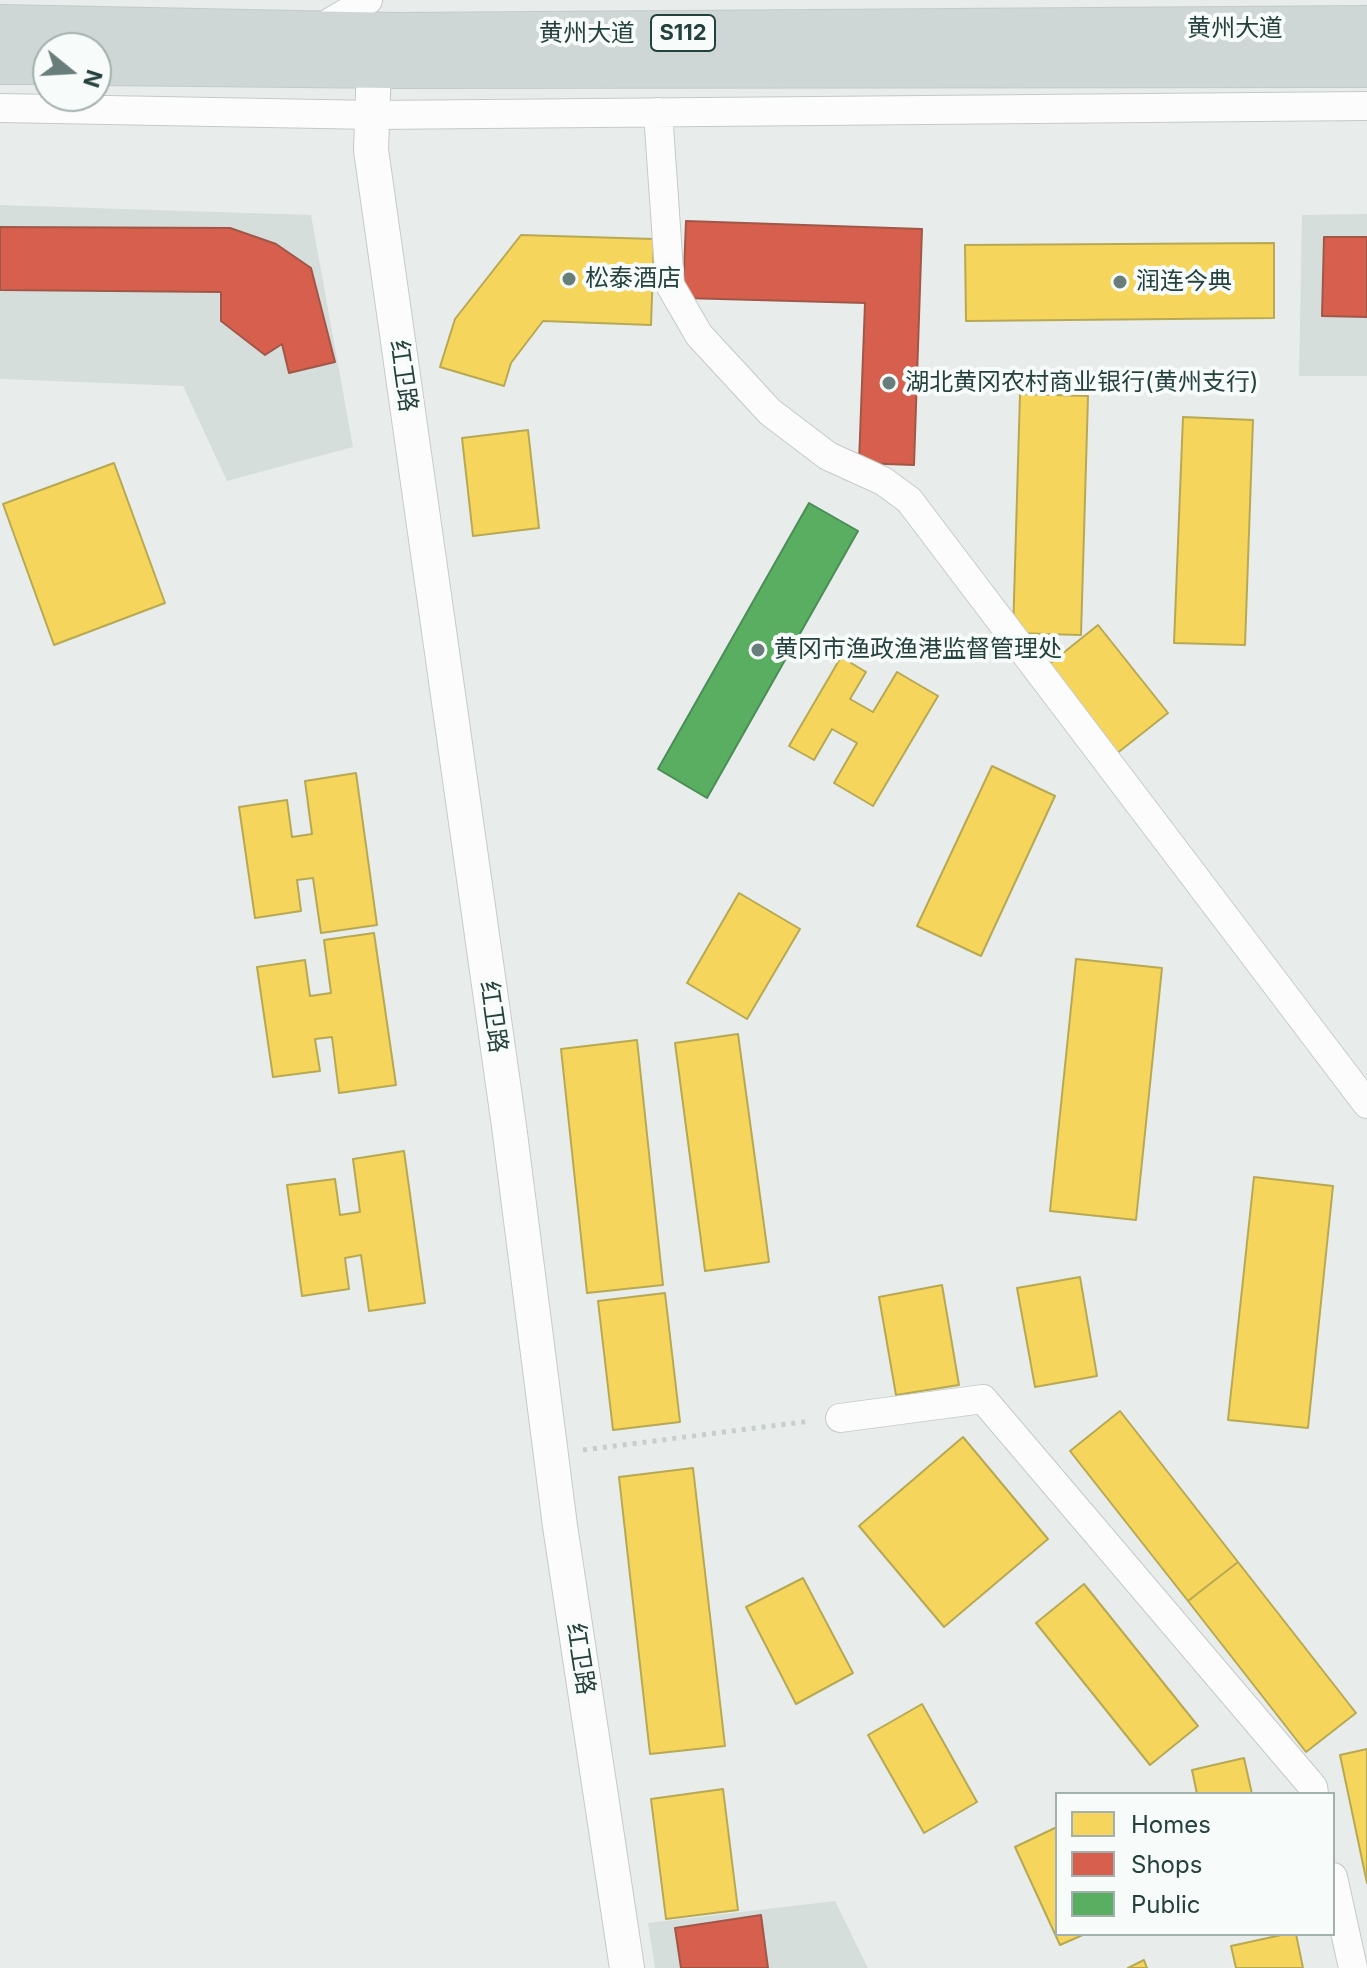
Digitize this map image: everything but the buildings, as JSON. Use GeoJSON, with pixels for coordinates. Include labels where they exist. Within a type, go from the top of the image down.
{"type":"FeatureCollection","features":[{"type":"Feature","properties":{"kind":"main road","name":"黄州大道"},"geometry":{"type":"LineString","coordinates":[[0,27],[399,35],[1367,28]]}},
{"type":"Feature","properties":{"kind":"main road"},"geometry":{"type":"LineString","coordinates":[[0,62],[32,62]]}},
{"type":"Feature","properties":{"kind":"main road","name":"黄州大道"},"geometry":{"type":"LineString","coordinates":[[112,63],[374,66],[1367,65]]}},
{"type":"Feature","properties":{"kind":"street"},"geometry":{"type":"LineString","coordinates":[[312,34],[368,0]]}},
{"type":"Feature","properties":{"kind":"street","name":"红卫路"},"geometry":{"type":"LineString","coordinates":[[374,66],[371,150],[511,1141],[551,1454],[627,1968]]}},
{"type":"Feature","properties":{"kind":"street"},"geometry":{"type":"LineString","coordinates":[[0,108],[374,115],[1367,106]]}},
{"type":"Feature","properties":{"kind":"street"},"geometry":{"type":"LineString","coordinates":[[658,112],[670,285],[699,335],[770,412],[828,456],[883,481],[909,500],[1367,1104]]}},
{"type":"Feature","properties":{"kind":"street"},"geometry":{"type":"LineString","coordinates":[[840,1418],[983,1399],[1313,1787],[1314,1792]]}},
{"type":"Feature","properties":{"kind":"street"},"geometry":{"type":"LineString","coordinates":[[1335,1886],[1353,1968]]}},
{"type":"Feature","properties":{"kind":"path"},"geometry":{"type":"LineString","coordinates":[[551,1454],[840,1418]]}},
{"type":"Feature","properties":{"kind":"shaded area"},"geometry":{"type":"Polygon","coordinates":[[[0,205],[311,215],[353,447],[227,481],[183,386],[0,379],[0,205]]]}},
{"type":"Feature","properties":{"kind":"shaded area"},"geometry":{"type":"Polygon","coordinates":[[[1367,214],[1367,376],[1299,376],[1302,215],[1367,214]]]}},
{"type":"Feature","properties":{"kind":"shaded area"},"geometry":{"type":"Polygon","coordinates":[[[835,1901],[868,1968],[655,1968],[648,1923],[835,1901]]]}},
{"type":"Feature","properties":{"kind":"place","name":"松泰酒店"},"geometry":{"type":"Point","coordinates":[569,279]}},
{"type":"Feature","properties":{"kind":"place","name":"润连今典"},"geometry":{"type":"Point","coordinates":[1120,282]}},
{"type":"Feature","properties":{"kind":"place","name":"湖北黄冈农村商业银行(黄州支行)"},"geometry":{"type":"Point","coordinates":[889,383]}},
{"type":"Feature","properties":{"kind":"place","name":"黄冈市渔政渔港监督管理处"},"geometry":{"type":"Point","coordinates":[758,650]}}]}
